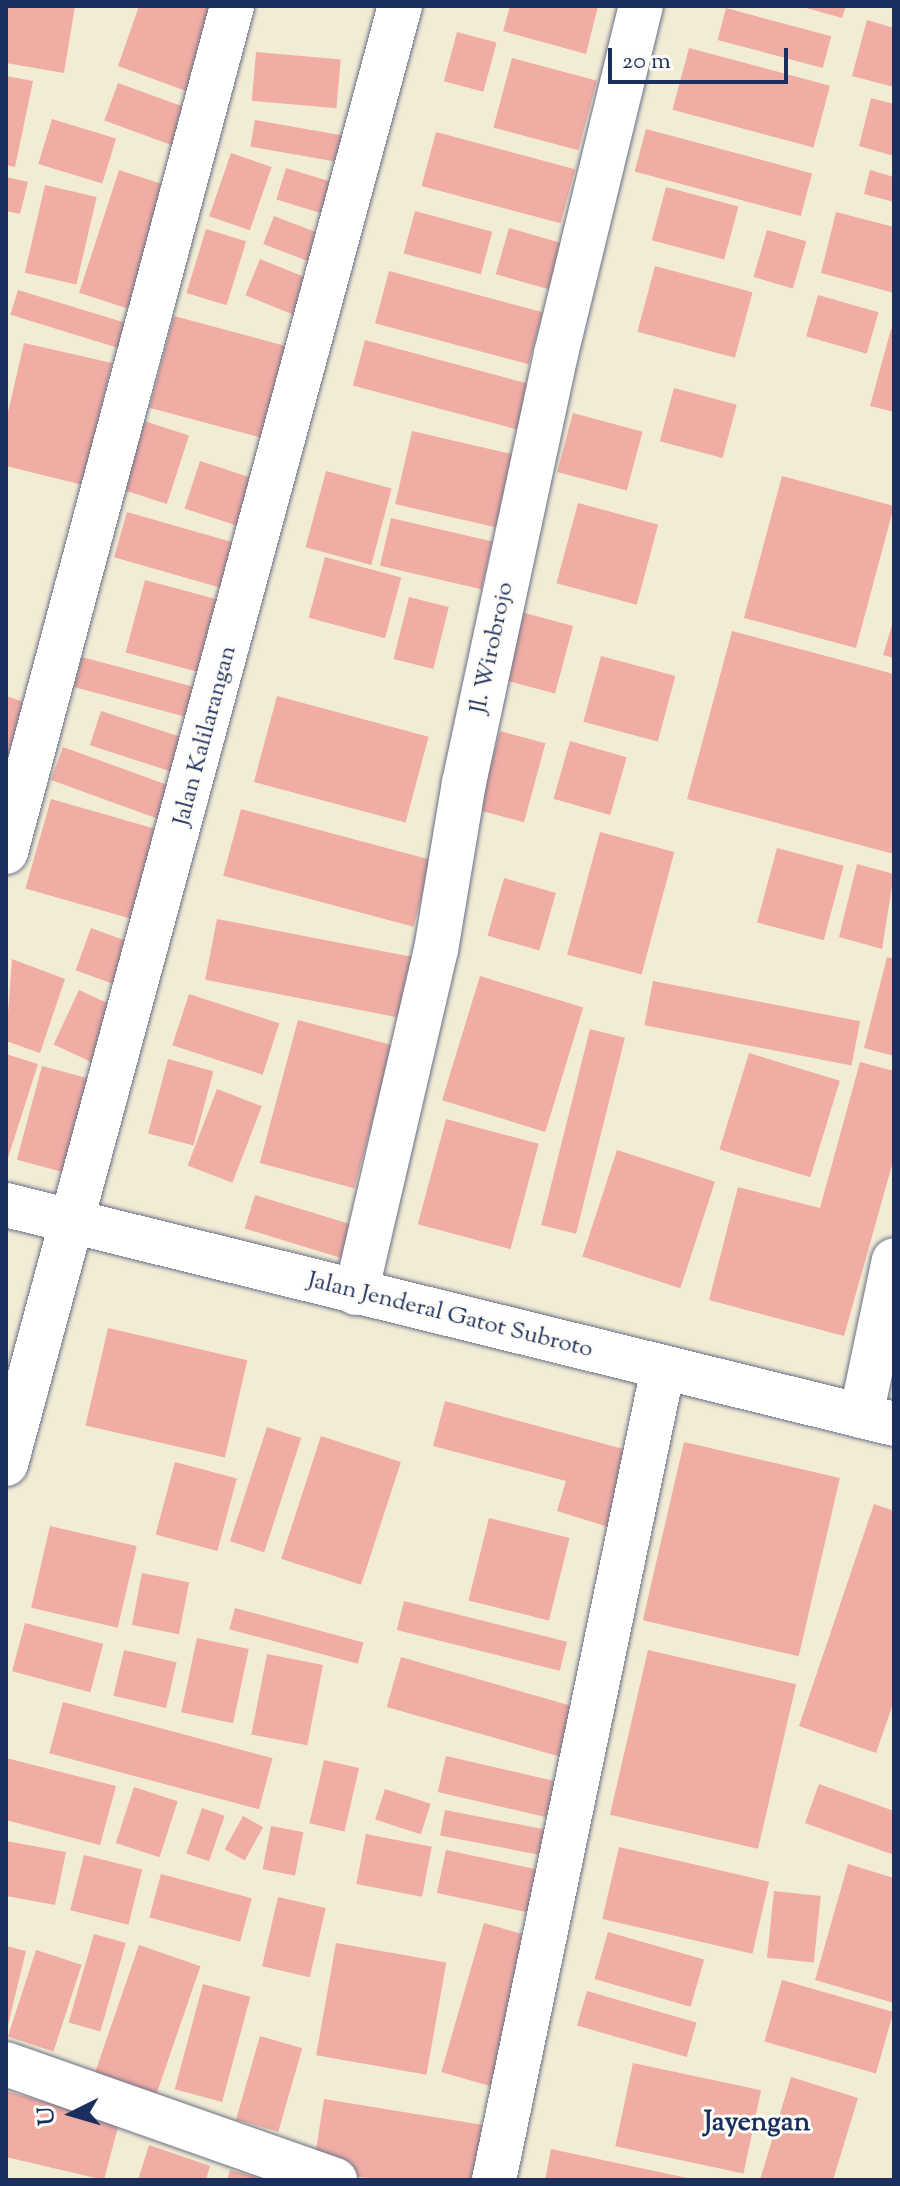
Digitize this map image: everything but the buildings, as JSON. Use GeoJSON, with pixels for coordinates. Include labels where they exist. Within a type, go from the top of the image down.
{"type":"FeatureCollection","features":[{"type":"Feature","properties":{"kind":"street"},"geometry":{"type":"LineString","coordinates":[[6,852],[232,6]]}},
{"type":"Feature","properties":{"kind":"street","name":"Jalan Kalilarangan"},"geometry":{"type":"LineString","coordinates":[[6,1464],[76,1226],[400,6]]}},
{"type":"Feature","properties":{"kind":"street","name":"Jl. Wirobrojo"},"geometry":{"type":"LineString","coordinates":[[356,1293],[436,950],[464,783],[556,354],[641,6]]}},
{"type":"Feature","properties":{"kind":"street","name":"Jalan Jenderal Gatot Subroto"},"geometry":{"type":"LineString","coordinates":[[6,1205],[76,1226],[877,1420]]}},
{"type":"Feature","properties":{"kind":"street"},"geometry":{"type":"LineString","coordinates":[[877,1420],[894,1260]]}},
{"type":"Feature","properties":{"kind":"street"},"geometry":{"type":"LineString","coordinates":[[494,2180],[663,1368]]}},
{"type":"Feature","properties":{"kind":"street"},"geometry":{"type":"LineString","coordinates":[[6,2064],[335,2180]]}},
{"type":"Feature","properties":{"kind":"district","name":"Jayengan"},"geometry":{"type":"Point","coordinates":[757,2123]}}]}
